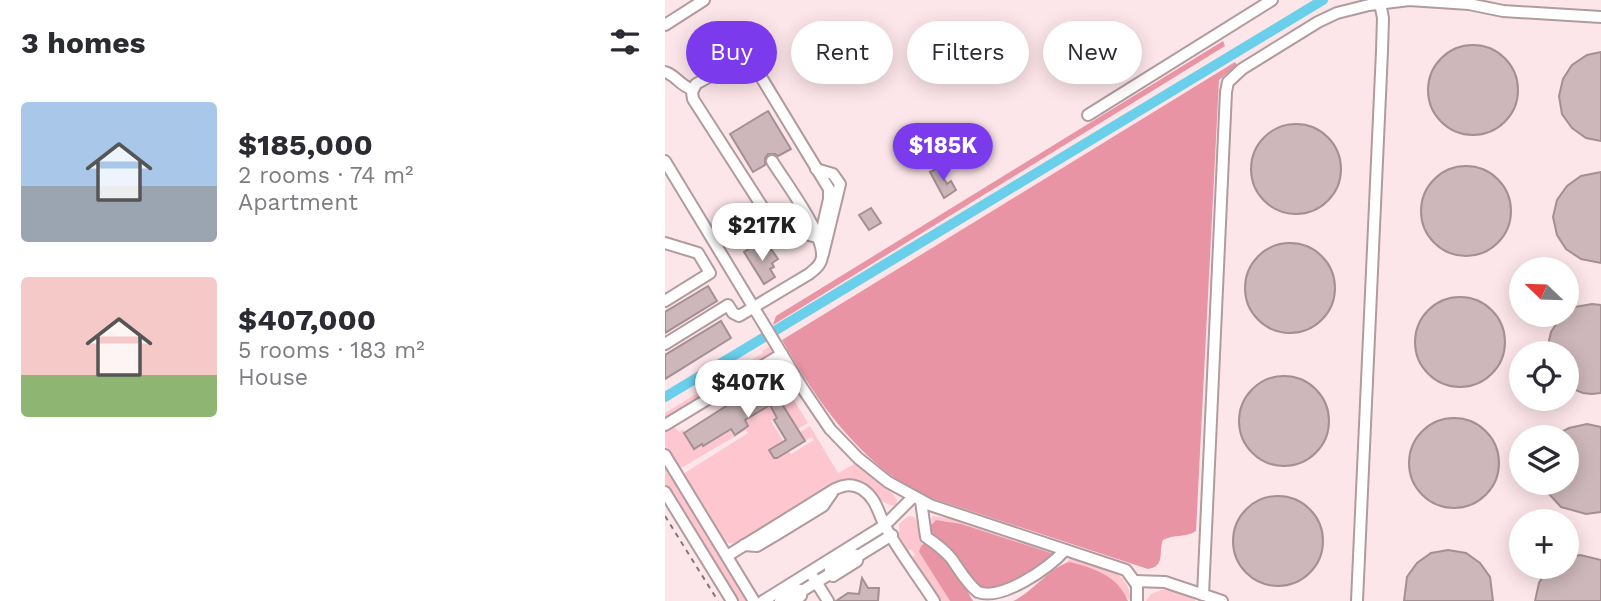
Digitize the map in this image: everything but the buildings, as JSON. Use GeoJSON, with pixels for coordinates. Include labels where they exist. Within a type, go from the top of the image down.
{"type":"FeatureCollection","features":[{"type":"Feature","properties":{"kind":"lane"},"geometry":{"type":"LineString","coordinates":[[665,25],[704,0]]}},
{"type":"Feature","properties":{"kind":"lane"},"geometry":{"type":"LineString","coordinates":[[1088,115],[1272,0]]}},
{"type":"Feature","properties":{"kind":"lane"},"geometry":{"type":"LineString","coordinates":[[1203,595],[1226,86],[1242,69],[1318,22],[1337,13],[1373,3],[1409,0],[1503,11],[1601,17]]}},
{"type":"Feature","properties":{"kind":"lane"},"geometry":{"type":"LineString","coordinates":[[1357,601],[1375,247],[1383,18],[1373,3]]}},
{"type":"Feature","properties":{"kind":"lane"},"geometry":{"type":"LineString","coordinates":[[692,89],[734,61],[749,61],[755,67],[829,193],[820,238],[822,257]]}},
{"type":"Feature","properties":{"kind":"lane"},"geometry":{"type":"LineString","coordinates":[[665,72],[692,89]]}},
{"type":"Feature","properties":{"kind":"lane"},"geometry":{"type":"LineString","coordinates":[[692,89],[693,99],[773,226],[820,238]]}},
{"type":"Feature","properties":{"kind":"lane"},"geometry":{"type":"LineString","coordinates":[[772,160],[820,238]]}},
{"type":"Feature","properties":{"kind":"lane"},"geometry":{"type":"LineString","coordinates":[[665,161],[817,411],[845,446],[888,482],[917,499],[975,522],[1126,570],[1135,581],[1137,601]]}},
{"type":"Feature","properties":{"kind":"lane"},"geometry":{"type":"LineString","coordinates":[[665,344],[728,304],[735,315],[739,316],[814,270],[826,248],[840,184],[833,174],[816,169]]}},
{"type":"Feature","properties":{"kind":"lane"},"geometry":{"type":"LineString","coordinates":[[665,243],[698,253],[710,273],[665,301]]}},
{"type":"Feature","properties":{"kind":"lane"},"geometry":{"type":"LineString","coordinates":[[665,425],[782,354]]}},
{"type":"Feature","properties":{"kind":"lane"},"geometry":{"type":"LineString","coordinates":[[665,455],[754,601]]}},
{"type":"Feature","properties":{"kind":"lane"},"geometry":{"type":"LineString","coordinates":[[727,556],[835,489],[846,485],[860,488],[878,508],[885,525],[934,601]]}},
{"type":"Feature","properties":{"kind":"lane"},"geometry":{"type":"LineString","coordinates":[[665,492],[732,601]]}},
{"type":"Feature","properties":{"kind":"lane"},"geometry":{"type":"LineString","coordinates":[[763,601],[885,525],[917,499]]}},
{"type":"Feature","properties":{"kind":"lane"},"geometry":{"type":"LineString","coordinates":[[917,499],[926,537],[948,555],[982,595],[998,597],[1008,593],[1045,570],[1065,550]]}},
{"type":"Feature","properties":{"kind":"lane"},"geometry":{"type":"LineString","coordinates":[[793,601],[801,596],[802,591],[830,574],[833,576],[857,561],[858,556],[892,535]]}},
{"type":"Feature","properties":{"kind":"lane"},"geometry":{"type":"LineString","coordinates":[[810,572],[828,601]]}},
{"type":"Feature","properties":{"kind":"lane"},"geometry":{"type":"LineString","coordinates":[[1135,581],[1165,582],[1222,601]]}},
{"type":"Feature","properties":{"kind":"lane"},"geometry":{"type":"LineString","coordinates":[[780,601],[797,589],[802,591]]}},
{"type":"Feature","properties":{"kind":"path"},"geometry":{"type":"LineString","coordinates":[[665,516],[717,601]]}},
{"type":"Feature","properties":{"kind":"shaded area"},"geometry":{"type":"Polygon","coordinates":[[[1223,41],[1225,46],[773,325],[776,316],[1223,41]]]}},
{"type":"Feature","properties":{"kind":"shaded area"},"geometry":{"type":"Polygon","coordinates":[[[1235,62],[1237,65],[1219,80],[1196,531],[1163,540],[1159,562],[1148,569],[922,495],[878,465],[841,428],[782,340],[1235,62]]]}},
{"type":"Feature","properties":{"kind":"shaded area"},"geometry":{"type":"Polygon","coordinates":[[[771,346],[775,353],[665,420],[665,413],[771,346]]]}},
{"type":"Feature","properties":{"kind":"shaded area"},"geometry":{"type":"Polygon","coordinates":[[[777,372],[808,423],[798,429],[785,409],[771,421],[791,454],[814,440],[812,437],[805,441],[800,432],[810,426],[838,473],[856,463],[893,494],[897,500],[896,506],[882,501],[860,483],[845,480],[738,544],[722,539],[683,474],[748,433],[746,430],[681,468],[665,446],[665,430],[674,426],[679,432],[684,429],[694,449],[731,429],[735,434],[748,426],[745,420],[770,405],[775,412],[768,382],[770,381],[784,403],[790,404],[785,401],[769,376],[777,372]]]}},
{"type":"Feature","properties":{"kind":"shaded area"},"geometry":{"type":"Polygon","coordinates":[[[665,463],[750,601],[734,601],[665,488],[665,463]]]}},
{"type":"Feature","properties":{"kind":"shaded area"},"geometry":{"type":"Polygon","coordinates":[[[909,516],[914,517],[918,523],[925,543],[919,552],[950,601],[939,601],[912,557],[915,555],[911,549],[908,551],[899,536],[899,524],[909,516]]]}},
{"type":"Feature","properties":{"kind":"shaded area"},"geometry":{"type":"Polygon","coordinates":[[[933,516],[949,518],[1055,553],[945,521],[933,522],[929,532],[927,525],[933,516]]]}},
{"type":"Feature","properties":{"kind":"shaded area"},"geometry":{"type":"Polygon","coordinates":[[[936,520],[961,524],[1054,554],[1027,581],[982,591],[932,537],[930,526],[936,520]]]}},
{"type":"Feature","properties":{"kind":"shaded area"},"geometry":{"type":"Polygon","coordinates":[[[925,543],[946,560],[973,601],[950,601],[919,552],[925,543]]]}},
{"type":"Feature","properties":{"kind":"shaded area"},"geometry":{"type":"Polygon","coordinates":[[[1070,559],[1112,571],[1120,576],[1126,582],[1130,601],[1101,573],[1078,564],[1064,564],[1070,559]]]}},
{"type":"Feature","properties":{"kind":"shaded area"},"geometry":{"type":"Polygon","coordinates":[[[1070,562],[1096,570],[1112,579],[1128,601],[1013,601],[1063,564],[1070,562]]]}},
{"type":"Feature","properties":{"kind":"shaded area"},"geometry":{"type":"Polygon","coordinates":[[[1161,590],[1196,597],[1195,601],[1146,601],[1151,594],[1161,590]]]}},
{"type":"Feature","properties":{"kind":"waterway"},"geometry":{"type":"LineString","coordinates":[[665,397],[1323,0]]}}]}
